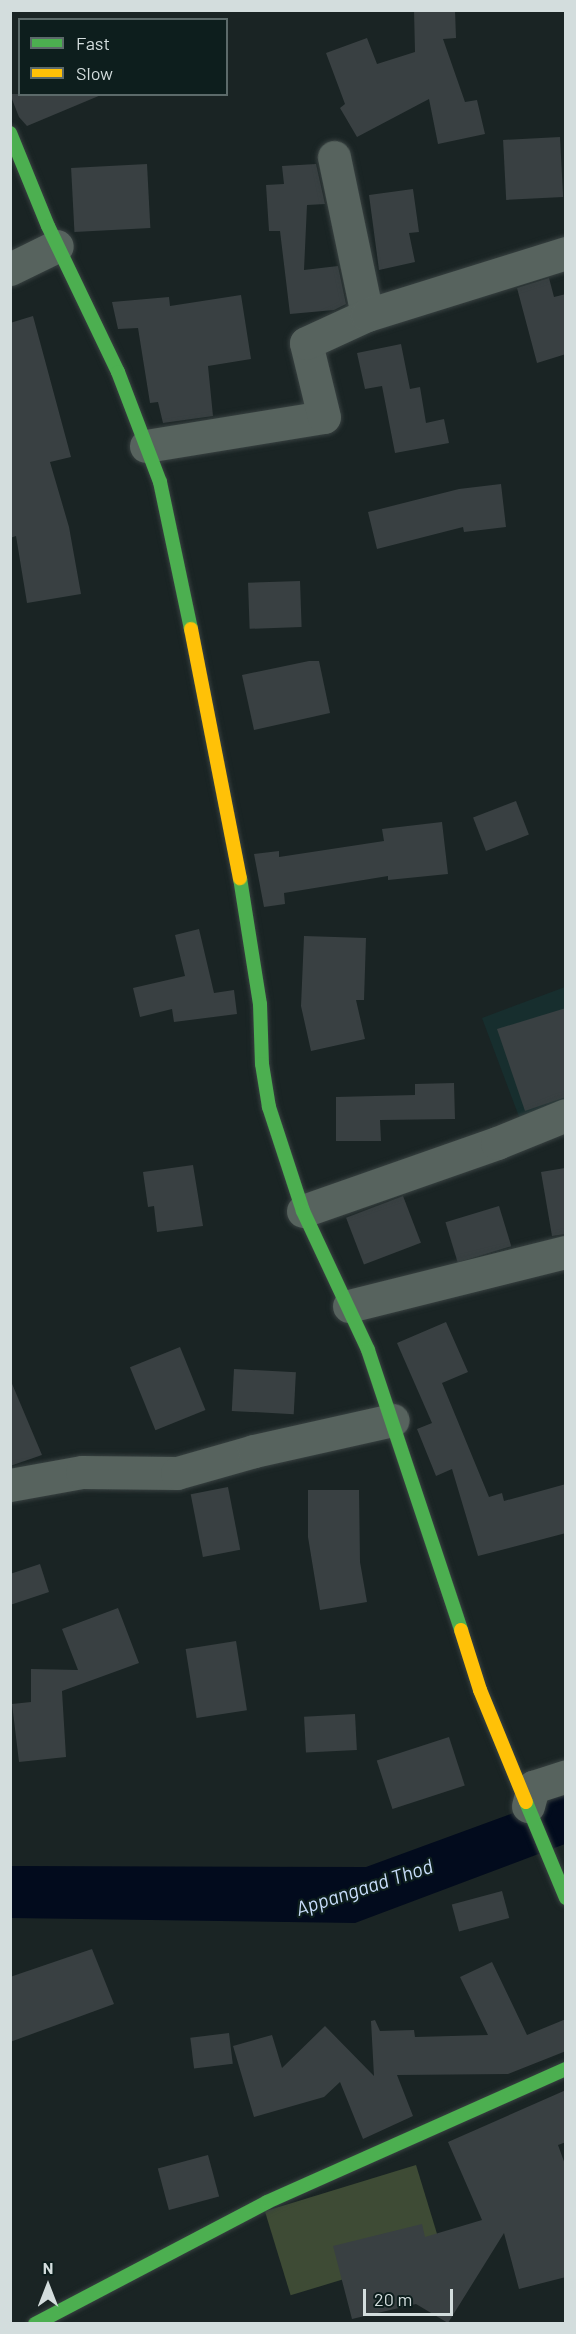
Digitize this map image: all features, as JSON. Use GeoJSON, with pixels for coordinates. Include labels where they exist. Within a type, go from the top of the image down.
{"type":"FeatureCollection","features":[{"type":"Feature","properties":{"kind":"main road"},"geometry":{"type":"LineString","coordinates":[[10,133],[57,246],[118,372],[162,490],[216,748],[260,1004],[262,1064],[269,1107],[303,1211],[349,1306],[393,1420],[480,1690],[566,1898]]}},
{"type":"Feature","properties":{"kind":"main road"},"geometry":{"type":"LineString","coordinates":[[35,2324],[267,2202],[566,2069]]}},
{"type":"Feature","properties":{"kind":"street"},"geometry":{"type":"LineString","coordinates":[[334,158],[367,315]]}},
{"type":"Feature","properties":{"kind":"street"},"geometry":{"type":"LineString","coordinates":[[10,269],[57,246]]}},
{"type":"Feature","properties":{"kind":"street"},"geometry":{"type":"LineString","coordinates":[[146,446],[324,417],[306,343],[367,315],[566,253]]}},
{"type":"Feature","properties":{"kind":"street"},"geometry":{"type":"LineString","coordinates":[[303,1211],[497,1143],[566,1115]]}},
{"type":"Feature","properties":{"kind":"street"},"geometry":{"type":"LineString","coordinates":[[349,1306],[566,1252]]}},
{"type":"Feature","properties":{"kind":"street"},"geometry":{"type":"LineString","coordinates":[[10,1485],[82,1472],[177,1473],[254,1451],[393,1420]]}},
{"type":"Feature","properties":{"kind":"street"},"geometry":{"type":"LineString","coordinates":[[528,1806],[534,1787],[566,1776]]}},
{"type":"Feature","properties":{"kind":"shaded area"},"geometry":{"type":"Polygon","coordinates":[[[565,987],[565,1105],[521,1122],[482,1018],[565,987]]]}},
{"type":"Feature","properties":{"kind":"green space"},"geometry":{"type":"Polygon","coordinates":[[[416,2165],[442,2249],[291,2295],[265,2211],[416,2165]]]}},
{"type":"Feature","properties":{"kind":"water","name":"Appangaad Thod"},"geometry":{"type":"Polygon","coordinates":[[[565,1794],[565,1844],[355,1923],[11,1918],[11,1866],[366,1867],[565,1794]]]}},
{"type":"Feature","properties":{"kind":"building"},"geometry":{"type":"Polygon","coordinates":[[[414,10],[455,10],[456,38],[443,39],[465,102],[477,100],[485,134],[438,144],[429,99],[357,137],[340,108],[345,104],[326,53],[367,38],[377,64],[415,52],[414,10]]]}},
{"type":"Feature","properties":{"kind":"building"},"geometry":{"type":"Polygon","coordinates":[[[10,94],[18,94],[18,96],[99,96],[27,126],[19,117],[10,94]]]}},
{"type":"Feature","properties":{"kind":"building"},"geometry":{"type":"Polygon","coordinates":[[[560,137],[563,197],[506,200],[503,140],[560,137]]]}},
{"type":"Feature","properties":{"kind":"building"},"geometry":{"type":"Polygon","coordinates":[[[147,164],[150,228],[74,232],[71,168],[147,164]]]}},
{"type":"Feature","properties":{"kind":"building"},"geometry":{"type":"Polygon","coordinates":[[[316,164],[325,204],[307,205],[304,270],[338,266],[346,304],[334,310],[290,314],[280,231],[269,231],[266,185],[284,184],[282,166],[316,164]]]}},
{"type":"Feature","properties":{"kind":"building"},"geometry":{"type":"Polygon","coordinates":[[[413,189],[419,232],[409,233],[415,262],[379,270],[369,195],[413,189]]]}},
{"type":"Feature","properties":{"kind":"building"},"geometry":{"type":"Polygon","coordinates":[[[549,278],[554,297],[566,294],[566,354],[537,363],[517,288],[549,278]]]}},
{"type":"Feature","properties":{"kind":"building"},"geometry":{"type":"Polygon","coordinates":[[[241,295],[251,359],[208,366],[213,416],[163,423],[158,402],[150,403],[138,328],[118,329],[112,302],[169,297],[170,306],[241,295]]]}},
{"type":"Feature","properties":{"kind":"building"},"geometry":{"type":"Polygon","coordinates":[[[33,316],[71,457],[50,462],[69,527],[81,594],[27,603],[16,536],[10,538],[10,323],[33,316]]]}},
{"type":"Feature","properties":{"kind":"building"},"geometry":{"type":"Polygon","coordinates":[[[401,344],[410,389],[420,387],[426,423],[444,419],[449,443],[395,453],[382,386],[365,389],[357,353],[401,344]]]}},
{"type":"Feature","properties":{"kind":"building"},"geometry":{"type":"Polygon","coordinates":[[[501,484],[506,527],[464,532],[463,527],[377,549],[368,512],[459,489],[501,484]]]}},
{"type":"Feature","properties":{"kind":"building"},"geometry":{"type":"Polygon","coordinates":[[[300,581],[302,627],[250,629],[248,583],[300,581]]]}},
{"type":"Feature","properties":{"kind":"building"},"geometry":{"type":"Polygon","coordinates":[[[319,661],[330,713],[254,730],[242,675],[319,661]]]}},
{"type":"Feature","properties":{"kind":"building"},"geometry":{"type":"Polygon","coordinates":[[[516,801],[529,835],[486,851],[473,817],[516,801]]]}},
{"type":"Feature","properties":{"kind":"building"},"geometry":{"type":"Polygon","coordinates":[[[442,822],[448,874],[388,880],[388,876],[284,893],[285,904],[264,907],[254,854],[279,851],[279,857],[384,841],[382,829],[442,822]]]}},
{"type":"Feature","properties":{"kind":"building"},"geometry":{"type":"Polygon","coordinates":[[[199,929],[214,993],[234,990],[237,1014],[174,1022],[172,1009],[140,1017],[133,988],[185,976],[175,935],[199,929]]]}},
{"type":"Feature","properties":{"kind":"building"},"geometry":{"type":"Polygon","coordinates":[[[304,936],[366,938],[364,1000],[356,1000],[365,1039],[311,1051],[301,1006],[304,936]]]}},
{"type":"Feature","properties":{"kind":"building"},"geometry":{"type":"Polygon","coordinates":[[[566,1008],[566,1097],[525,1111],[497,1029],[566,1008]]]}},
{"type":"Feature","properties":{"kind":"building"},"geometry":{"type":"Polygon","coordinates":[[[454,1083],[455,1119],[380,1120],[381,1141],[336,1141],[336,1097],[415,1095],[415,1084],[454,1083]]]}},
{"type":"Feature","properties":{"kind":"building"},"geometry":{"type":"Polygon","coordinates":[[[193,1165],[203,1226],[157,1232],[154,1206],[148,1207],[143,1172],[193,1165]]]}},
{"type":"Feature","properties":{"kind":"building"},"geometry":{"type":"Polygon","coordinates":[[[565,1168],[565,1234],[552,1236],[541,1172],[565,1168]]]}},
{"type":"Feature","properties":{"kind":"building"},"geometry":{"type":"Polygon","coordinates":[[[403,1196],[421,1243],[364,1265],[346,1218],[403,1196]]]}},
{"type":"Feature","properties":{"kind":"building"},"geometry":{"type":"Polygon","coordinates":[[[499,1206],[511,1246],[458,1263],[445,1222],[499,1206]]]}},
{"type":"Feature","properties":{"kind":"building"},"geometry":{"type":"Polygon","coordinates":[[[446,1322],[468,1372],[442,1383],[489,1497],[502,1493],[504,1501],[566,1484],[566,1533],[478,1556],[452,1469],[436,1476],[417,1429],[432,1423],[397,1343],[446,1322]]]}},
{"type":"Feature","properties":{"kind":"building"},"geometry":{"type":"Polygon","coordinates":[[[180,1347],[205,1410],[155,1430],[130,1367],[180,1347]]]}},
{"type":"Feature","properties":{"kind":"building"},"geometry":{"type":"Polygon","coordinates":[[[234,1369],[296,1372],[294,1414],[232,1411],[234,1369]]]}},
{"type":"Feature","properties":{"kind":"building"},"geometry":{"type":"Polygon","coordinates":[[[10,1379],[42,1455],[10,1466],[10,1379]]]}},
{"type":"Feature","properties":{"kind":"building"},"geometry":{"type":"Polygon","coordinates":[[[228,1487],[240,1550],[203,1557],[191,1494],[228,1487]]]}},
{"type":"Feature","properties":{"kind":"building"},"geometry":{"type":"Polygon","coordinates":[[[308,1490],[359,1490],[360,1562],[367,1602],[320,1610],[308,1537],[308,1490]]]}},
{"type":"Feature","properties":{"kind":"building"},"geometry":{"type":"Polygon","coordinates":[[[40,1564],[49,1592],[10,1605],[10,1574],[40,1564]]]}},
{"type":"Feature","properties":{"kind":"building"},"geometry":{"type":"Polygon","coordinates":[[[118,1608],[139,1663],[62,1691],[66,1757],[19,1762],[12,1704],[31,1702],[31,1669],[78,1670],[62,1629],[118,1608]]]}},
{"type":"Feature","properties":{"kind":"building"},"geometry":{"type":"Polygon","coordinates":[[[236,1641],[247,1710],[197,1718],[186,1649],[236,1641]]]}},
{"type":"Feature","properties":{"kind":"building"},"geometry":{"type":"Polygon","coordinates":[[[355,1714],[357,1750],[306,1753],[304,1717],[355,1714]]]}},
{"type":"Feature","properties":{"kind":"building"},"geometry":{"type":"Polygon","coordinates":[[[449,1737],[465,1786],[392,1809],[377,1760],[449,1737]]]}},
{"type":"Feature","properties":{"kind":"building"},"geometry":{"type":"Polygon","coordinates":[[[502,1891],[509,1918],[459,1932],[452,1904],[502,1891]]]}},
{"type":"Feature","properties":{"kind":"building"},"geometry":{"type":"Polygon","coordinates":[[[92,1949],[114,2004],[10,2042],[10,1977],[92,1949]]]}},
{"type":"Feature","properties":{"kind":"building"},"geometry":{"type":"Polygon","coordinates":[[[492,1962],[527,2035],[566,2019],[566,2051],[508,2074],[397,2075],[413,2116],[363,2139],[340,2082],[324,2097],[254,2117],[233,2046],[272,2035],[282,2068],[325,2026],[374,2076],[371,2021],[375,2020],[380,2031],[414,2030],[415,2037],[488,2035],[460,1977],[492,1962]]]}},
{"type":"Feature","properties":{"kind":"building"},"geometry":{"type":"Polygon","coordinates":[[[229,2033],[233,2064],[194,2069],[190,2038],[229,2033]]]}},
{"type":"Feature","properties":{"kind":"building"},"geometry":{"type":"Polygon","coordinates":[[[566,2090],[566,2142],[558,2145],[566,2167],[566,2277],[519,2289],[504,2233],[448,2323],[416,2304],[352,2319],[333,2246],[422,2224],[425,2237],[482,2220],[448,2142],[566,2090]]]}},
{"type":"Feature","properties":{"kind":"building"},"geometry":{"type":"Polygon","coordinates":[[[208,2155],[219,2197],[169,2210],[158,2168],[208,2155]]]}},
{"type":"Feature","properties":{"kind":"traffic: fast"},"geometry":{"type":"LineString","coordinates":[[10,133],[48,226],[118,372],[160,482],[191,629]]}},
{"type":"Feature","properties":{"kind":"traffic: fast"},"geometry":{"type":"LineString","coordinates":[[240,878],[260,1004],[262,1064],[269,1107],[303,1211],[368,1350],[461,1630]]}},
{"type":"Feature","properties":{"kind":"traffic: fast"},"geometry":{"type":"LineString","coordinates":[[526,1802],[566,1898]]}},
{"type":"Feature","properties":{"kind":"traffic: fast"},"geometry":{"type":"LineString","coordinates":[[35,2324],[267,2202],[566,2069]]}},
{"type":"Feature","properties":{"kind":"traffic: slow"},"geometry":{"type":"LineString","coordinates":[[191,629],[240,878]]}},
{"type":"Feature","properties":{"kind":"traffic: slow"},"geometry":{"type":"LineString","coordinates":[[461,1630],[480,1690],[526,1802]]}}]}
